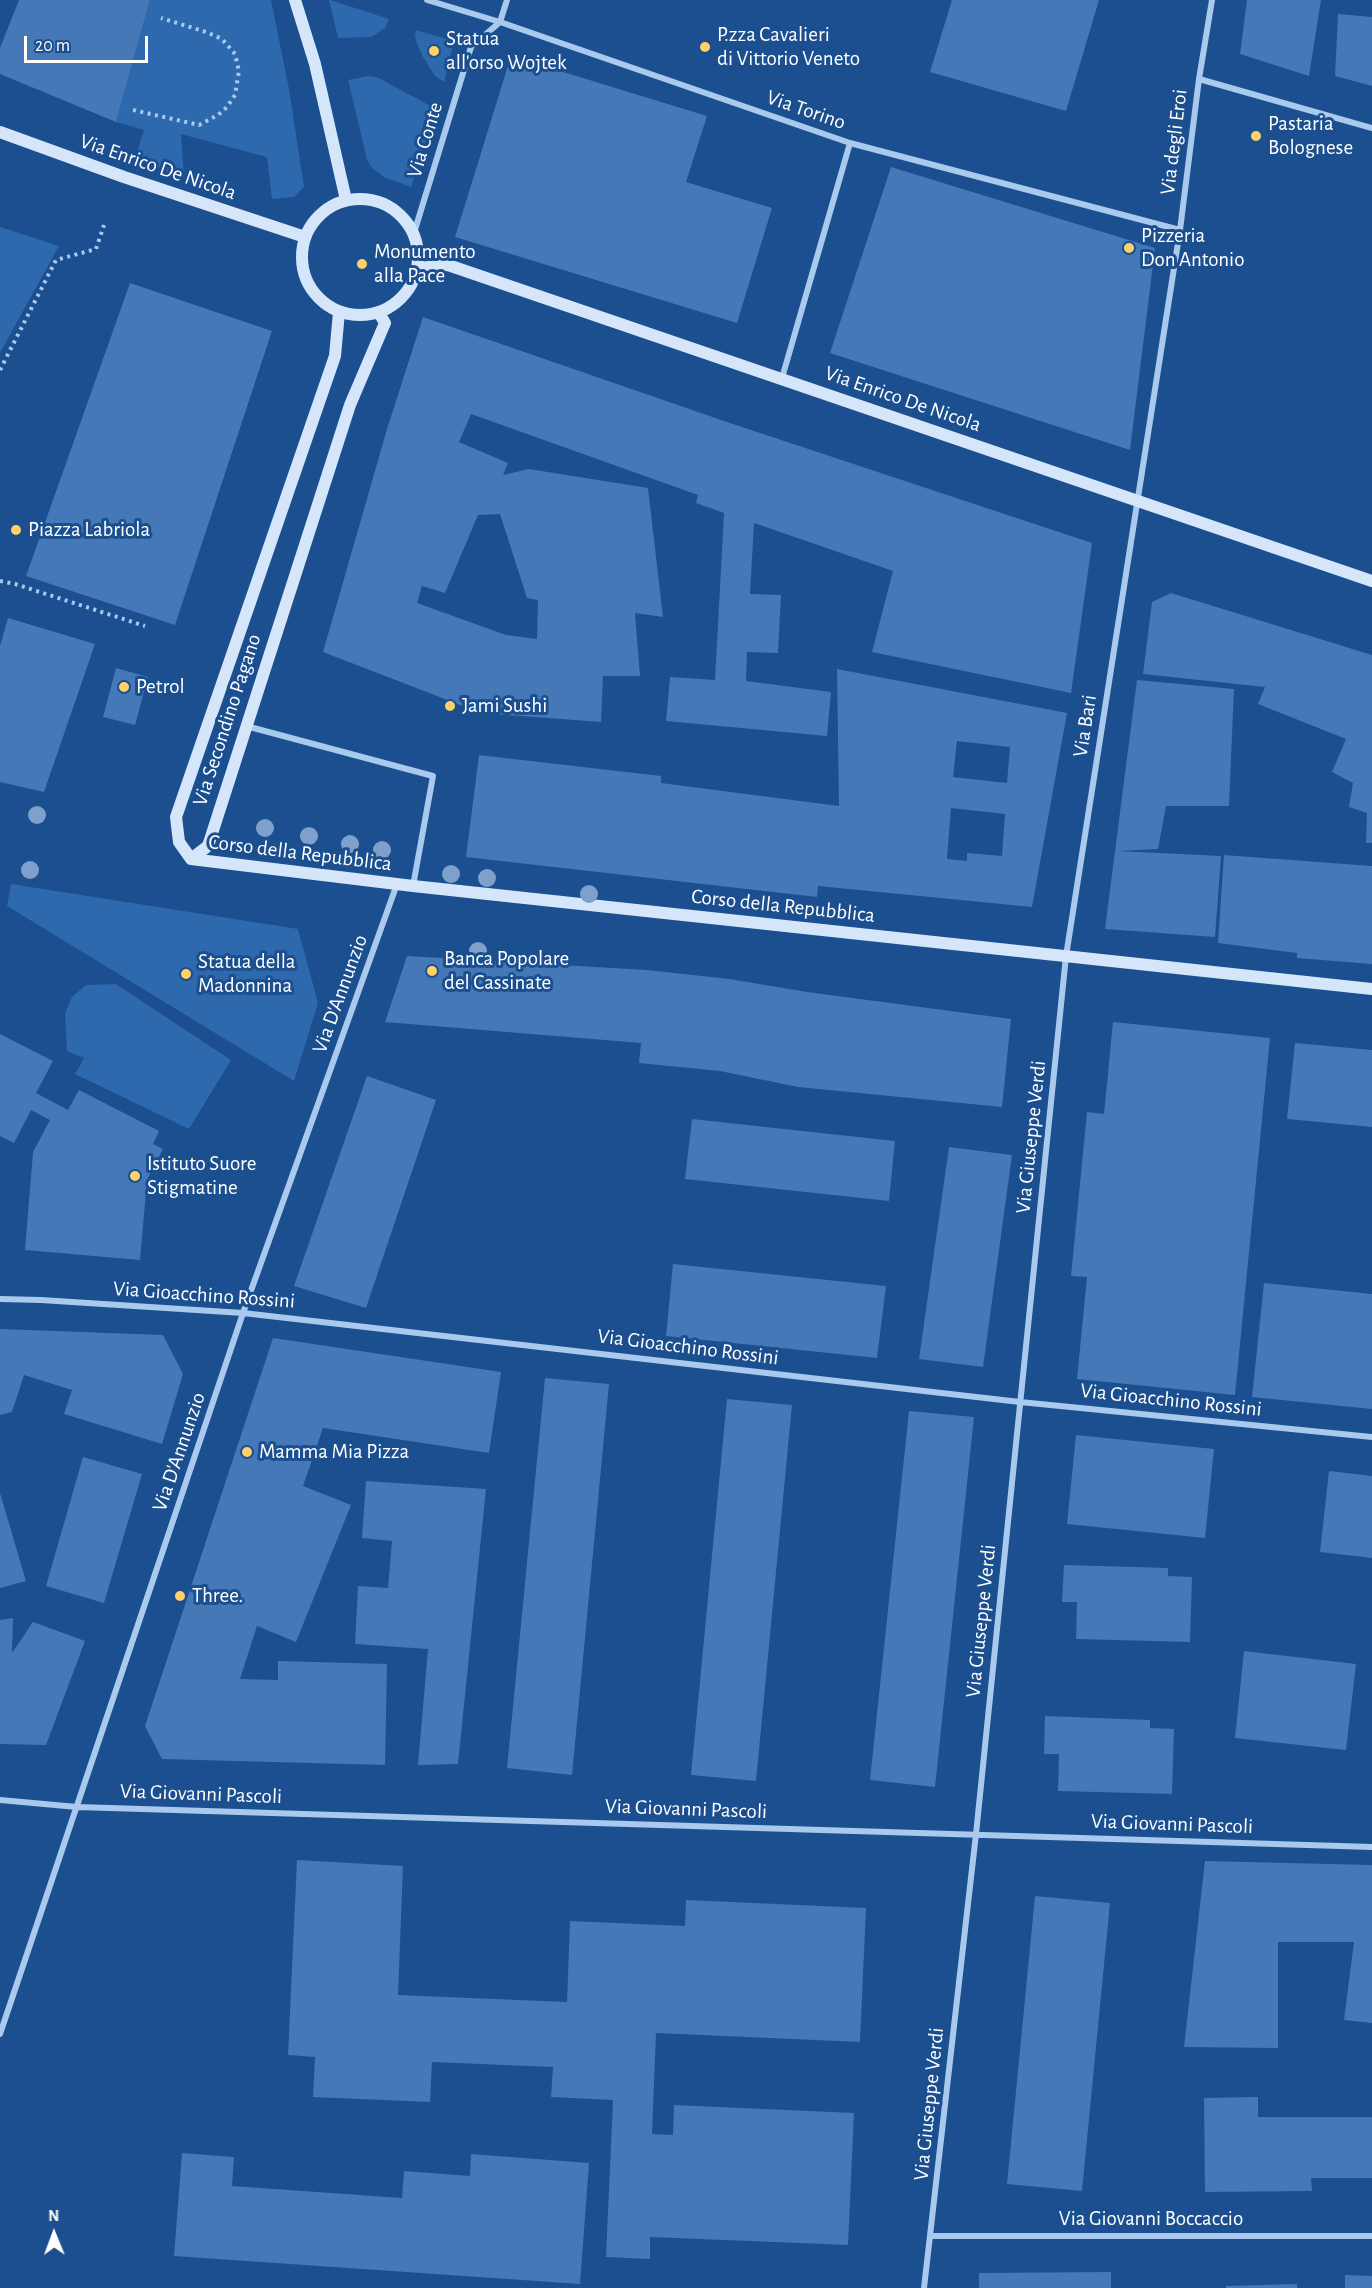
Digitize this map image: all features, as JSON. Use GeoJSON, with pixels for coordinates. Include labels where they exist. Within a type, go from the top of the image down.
{"type":"FeatureCollection","features":[{"type":"Feature","properties":{"kind":"main road"},"geometry":{"type":"LineString","coordinates":[[295,0],[315,64],[345,200]]}},
{"type":"Feature","properties":{"kind":"main road","name":"Via Enrico De Nicola"},"geometry":{"type":"LineString","coordinates":[[0,132],[124,177],[305,237]]}},
{"type":"Feature","properties":{"kind":"main road"},"geometry":{"type":"LineString","coordinates":[[362,198],[379,201],[394,208],[406,220],[414,233],[419,250],[418,268],[411,287],[398,302],[379,313],[359,315],[339,312],[324,303],[311,289],[303,273],[301,255],[305,237],[311,225],[332,205],[345,200],[362,198]]}},
{"type":"Feature","properties":{"kind":"main road","name":"Via Enrico De Nicola"},"geometry":{"type":"LineString","coordinates":[[418,268],[448,265],[1372,581]]}},
{"type":"Feature","properties":{"kind":"main road","name":"Via Secondino Pagano"},"geometry":{"type":"LineString","coordinates":[[339,312],[335,356],[176,817],[179,842],[191,859],[208,846],[350,405],[385,323],[379,313]]}},
{"type":"Feature","properties":{"kind":"main road","name":"Corso della Repubblica"},"geometry":{"type":"LineString","coordinates":[[191,859],[413,886],[1372,989]]}},
{"type":"Feature","properties":{"kind":"street","name":"Via Torino"},"geometry":{"type":"LineString","coordinates":[[427,0],[500,22],[849,142],[1180,230]]}},
{"type":"Feature","properties":{"kind":"street"},"geometry":{"type":"LineString","coordinates":[[500,22],[507,0]]}},
{"type":"Feature","properties":{"kind":"street","name":"Via degli Eroi"},"geometry":{"type":"LineString","coordinates":[[1136,501],[1180,230],[1199,79],[1212,0]]}},
{"type":"Feature","properties":{"kind":"street","name":"Via Conte"},"geometry":{"type":"LineString","coordinates":[[414,233],[471,47],[500,22]]}},
{"type":"Feature","properties":{"kind":"street"},"geometry":{"type":"LineString","coordinates":[[1199,79],[1372,128]]}},
{"type":"Feature","properties":{"kind":"street"},"geometry":{"type":"LineString","coordinates":[[782,378],[849,142]]}},
{"type":"Feature","properties":{"kind":"street","name":"Via Bari"},"geometry":{"type":"LineString","coordinates":[[1066,956],[1136,501]]}},
{"type":"Feature","properties":{"kind":"street"},"geometry":{"type":"LineString","coordinates":[[246,726],[433,776],[413,886]]}},
{"type":"Feature","properties":{"kind":"street","name":"Via D'Annunzio"},"geometry":{"type":"LineString","coordinates":[[0,2034],[243,1313],[397,884]]}},
{"type":"Feature","properties":{"kind":"street","name":"Via Giuseppe Verdi"},"geometry":{"type":"LineString","coordinates":[[924,2288],[976,1834],[1066,956]]}},
{"type":"Feature","properties":{"kind":"street","name":"Via Gioacchino Rossini"},"geometry":{"type":"LineString","coordinates":[[0,1299],[243,1313],[1020,1402],[1372,1437]]}},
{"type":"Feature","properties":{"kind":"street","name":"Via Giovanni Pascoli"},"geometry":{"type":"LineString","coordinates":[[0,1800],[77,1807],[1372,1847]]}},
{"type":"Feature","properties":{"kind":"street","name":"Via Giovanni Boccaccio"},"geometry":{"type":"LineString","coordinates":[[931,2236],[1372,2236]]}},
{"type":"Feature","properties":{"kind":"path"},"geometry":{"type":"LineString","coordinates":[[133,110],[199,125],[218,115],[235,95],[239,71],[236,54],[222,39],[161,18]]}},
{"type":"Feature","properties":{"kind":"path"},"geometry":{"type":"LineString","coordinates":[[0,369],[56,260],[96,249],[104,225]]}},
{"type":"Feature","properties":{"kind":"path"},"geometry":{"type":"LineString","coordinates":[[0,581],[145,626]]}},
{"type":"Feature","properties":{"kind":"shaded area"},"geometry":{"type":"Polygon","coordinates":[[[150,0],[271,0],[289,89],[304,187],[294,197],[272,199],[267,157],[181,134],[184,177],[134,161],[144,130],[116,122],[150,0]]]}},
{"type":"Feature","properties":{"kind":"shaded area"},"geometry":{"type":"Polygon","coordinates":[[[329,0],[389,19],[385,28],[371,37],[338,38],[329,0]]]}},
{"type":"Feature","properties":{"kind":"shaded area"},"geometry":{"type":"Polygon","coordinates":[[[416,30],[454,41],[444,82],[435,76],[423,57],[417,44],[416,30]]]}},
{"type":"Feature","properties":{"kind":"shaded area"},"geometry":{"type":"Polygon","coordinates":[[[368,76],[377,77],[436,109],[411,187],[384,177],[371,167],[367,159],[348,80],[368,76]]]}},
{"type":"Feature","properties":{"kind":"shaded area"},"geometry":{"type":"Polygon","coordinates":[[[0,227],[59,246],[0,353],[0,227]]]}},
{"type":"Feature","properties":{"kind":"shaded area"},"geometry":{"type":"Polygon","coordinates":[[[11,884],[298,929],[318,1003],[294,1081],[7,906],[11,884]]]}},
{"type":"Feature","properties":{"kind":"shaded area"},"geometry":{"type":"Polygon","coordinates":[[[116,984],[231,1060],[189,1129],[75,1074],[84,1058],[67,1051],[65,1013],[72,997],[86,985],[116,984]]]}},
{"type":"Feature","properties":{"kind":"building"},"geometry":{"type":"Polygon","coordinates":[[[19,0],[150,0],[116,122],[0,74],[0,48],[19,0]]]}},
{"type":"Feature","properties":{"kind":"building"},"geometry":{"type":"Polygon","coordinates":[[[952,0],[1099,0],[1066,111],[930,72],[952,0]]]}},
{"type":"Feature","properties":{"kind":"building"},"geometry":{"type":"Polygon","coordinates":[[[1247,0],[1321,0],[1309,76],[1240,54],[1247,0]]]}},
{"type":"Feature","properties":{"kind":"building"},"geometry":{"type":"Polygon","coordinates":[[[1338,14],[1372,17],[1372,86],[1335,76],[1338,14]]]}},
{"type":"Feature","properties":{"kind":"building"},"geometry":{"type":"Polygon","coordinates":[[[511,56],[707,116],[686,182],[772,208],[737,323],[455,237],[511,56]]]}},
{"type":"Feature","properties":{"kind":"building"},"geometry":{"type":"Polygon","coordinates":[[[891,167],[1155,248],[1130,450],[830,353],[891,167]]]}},
{"type":"Feature","properties":{"kind":"building"},"geometry":{"type":"Polygon","coordinates":[[[130,283],[272,331],[175,625],[26,576],[130,283]]]}},
{"type":"Feature","properties":{"kind":"building"},"geometry":{"type":"Polygon","coordinates":[[[423,317],[727,422],[1092,543],[1071,693],[872,652],[893,571],[754,523],[750,594],[781,595],[778,653],[747,652],[746,681],[831,692],[827,736],[666,721],[670,677],[715,680],[724,513],[696,503],[698,495],[471,414],[459,442],[508,463],[503,475],[529,469],[648,488],[663,617],[635,613],[640,676],[603,676],[601,722],[481,713],[323,652],[387,429],[423,317]],[[500,514],[478,515],[445,593],[422,586],[417,603],[506,635],[537,639],[538,600],[527,598],[500,514]]]}},
{"type":"Feature","properties":{"kind":"building"},"geometry":{"type":"Polygon","coordinates":[[[1171,593],[1372,655],[1372,843],[1366,843],[1367,813],[1349,807],[1353,783],[1332,772],[1346,739],[1258,704],[1265,687],[1143,674],[1152,602],[1171,593]]]}},
{"type":"Feature","properties":{"kind":"building"},"geometry":{"type":"Polygon","coordinates":[[[8,618],[95,644],[44,792],[0,782],[0,646],[8,618]]]}},
{"type":"Feature","properties":{"kind":"building"},"geometry":{"type":"Polygon","coordinates":[[[116,668],[148,677],[135,725],[103,717],[116,668]]]}},
{"type":"Feature","properties":{"kind":"building"},"geometry":{"type":"Polygon","coordinates":[[[837,669],[1067,713],[1032,907],[818,886],[817,897],[466,857],[479,755],[661,776],[661,783],[839,806],[837,669]],[[957,741],[953,777],[1007,783],[1010,747],[957,741]],[[951,808],[947,859],[967,861],[967,853],[1002,856],[1005,814],[951,808]]]}},
{"type":"Feature","properties":{"kind":"building"},"geometry":{"type":"Polygon","coordinates":[[[1137,680],[1234,689],[1229,806],[1166,806],[1158,849],[1118,851],[1221,856],[1215,937],[1105,929],[1137,680]]]}},
{"type":"Feature","properties":{"kind":"building"},"geometry":{"type":"Polygon","coordinates":[[[1224,855],[1372,866],[1372,964],[1297,958],[1297,953],[1218,943],[1224,855]]]}},
{"type":"Feature","properties":{"kind":"building"},"geometry":{"type":"Polygon","coordinates":[[[407,956],[647,970],[729,979],[807,992],[1011,1019],[1002,1107],[798,1087],[720,1071],[639,1063],[641,1043],[385,1022],[407,956]]]}},
{"type":"Feature","properties":{"kind":"building"},"geometry":{"type":"Polygon","coordinates":[[[1113,1022],[1270,1038],[1235,1395],[1077,1379],[1087,1277],[1071,1276],[1087,1112],[1104,1114],[1113,1022]]]}},
{"type":"Feature","properties":{"kind":"building"},"geometry":{"type":"Polygon","coordinates":[[[0,1034],[53,1061],[36,1093],[68,1110],[79,1090],[159,1131],[153,1144],[163,1149],[147,1180],[140,1260],[25,1250],[33,1152],[50,1120],[31,1110],[14,1143],[0,1136],[0,1034]]]}},
{"type":"Feature","properties":{"kind":"building"},"geometry":{"type":"Polygon","coordinates":[[[1295,1043],[1372,1050],[1372,1127],[1287,1119],[1295,1043]]]}},
{"type":"Feature","properties":{"kind":"building"},"geometry":{"type":"Polygon","coordinates":[[[367,1076],[436,1100],[366,1308],[294,1286],[367,1076]]]}},
{"type":"Feature","properties":{"kind":"building"},"geometry":{"type":"Polygon","coordinates":[[[692,1119],[895,1141],[889,1201],[685,1179],[692,1119]]]}},
{"type":"Feature","properties":{"kind":"building"},"geometry":{"type":"Polygon","coordinates":[[[949,1147],[1012,1155],[983,1367],[919,1359],[949,1147]]]}},
{"type":"Feature","properties":{"kind":"building"},"geometry":{"type":"Polygon","coordinates":[[[673,1264],[886,1286],[877,1358],[666,1336],[673,1264]]]}},
{"type":"Feature","properties":{"kind":"building"},"geometry":{"type":"Polygon","coordinates":[[[1264,1283],[1372,1294],[1372,1409],[1252,1397],[1264,1283]]]}},
{"type":"Feature","properties":{"kind":"building"},"geometry":{"type":"Polygon","coordinates":[[[0,1329],[163,1335],[183,1374],[162,1444],[64,1414],[72,1390],[24,1375],[12,1412],[0,1415],[0,1329]]]}},
{"type":"Feature","properties":{"kind":"building"},"geometry":{"type":"Polygon","coordinates":[[[273,1338],[501,1372],[489,1453],[323,1428],[303,1486],[351,1505],[296,1642],[257,1626],[240,1679],[278,1680],[278,1661],[387,1664],[385,1765],[162,1759],[145,1726],[273,1338]]]}},
{"type":"Feature","properties":{"kind":"building"},"geometry":{"type":"Polygon","coordinates":[[[545,1378],[609,1384],[572,1775],[507,1768],[545,1378]]]}},
{"type":"Feature","properties":{"kind":"building"},"geometry":{"type":"Polygon","coordinates":[[[727,1399],[792,1405],[756,1781],[691,1775],[727,1399]]]}},
{"type":"Feature","properties":{"kind":"building"},"geometry":{"type":"Polygon","coordinates":[[[909,1411],[974,1417],[935,1787],[870,1780],[909,1411]]]}},
{"type":"Feature","properties":{"kind":"building"},"geometry":{"type":"Polygon","coordinates":[[[1076,1435],[1214,1449],[1205,1538],[1067,1524],[1076,1435]]]}},
{"type":"Feature","properties":{"kind":"building"},"geometry":{"type":"Polygon","coordinates":[[[83,1457],[142,1474],[104,1603],[46,1586],[83,1457]]]}},
{"type":"Feature","properties":{"kind":"building"},"geometry":{"type":"Polygon","coordinates":[[[1329,1471],[1372,1476],[1372,1558],[1320,1552],[1329,1471]]]}},
{"type":"Feature","properties":{"kind":"building"},"geometry":{"type":"Polygon","coordinates":[[[366,1481],[486,1489],[458,1764],[418,1765],[428,1649],[355,1644],[358,1586],[388,1588],[392,1541],[362,1538],[366,1481]]]}},
{"type":"Feature","properties":{"kind":"building"},"geometry":{"type":"Polygon","coordinates":[[[0,1493],[26,1581],[0,1588],[0,1493]]]}},
{"type":"Feature","properties":{"kind":"building"},"geometry":{"type":"Polygon","coordinates":[[[1064,1565],[1168,1568],[1168,1576],[1192,1577],[1190,1642],[1076,1639],[1077,1602],[1062,1602],[1064,1565]]]}},
{"type":"Feature","properties":{"kind":"building"},"geometry":{"type":"Polygon","coordinates":[[[13,1618],[12,1653],[33,1622],[85,1641],[46,1745],[0,1744],[0,1620],[13,1618]]]}},
{"type":"Feature","properties":{"kind":"building"},"geometry":{"type":"Polygon","coordinates":[[[1244,1651],[1356,1664],[1346,1750],[1235,1738],[1244,1651]]]}},
{"type":"Feature","properties":{"kind":"building"},"geometry":{"type":"Polygon","coordinates":[[[1045,1716],[1150,1720],[1150,1728],[1174,1729],[1172,1794],[1058,1791],[1059,1754],[1044,1754],[1045,1716]]]}},
{"type":"Feature","properties":{"kind":"building"},"geometry":{"type":"Polygon","coordinates":[[[297,1860],[403,1866],[398,1995],[567,2002],[570,1921],[685,1926],[686,1900],[866,1908],[860,2042],[656,2033],[652,2134],[673,2135],[674,2105],[854,2113],[848,2245],[650,2237],[650,2259],[606,2257],[613,2100],[551,2097],[553,2067],[432,2062],[430,2102],[313,2097],[315,2057],[288,2055],[297,1860]]]}},
{"type":"Feature","properties":{"kind":"building"},"geometry":{"type":"Polygon","coordinates":[[[1205,1861],[1372,1865],[1372,2023],[1344,2020],[1354,1942],[1278,1942],[1278,2048],[1184,2047],[1205,1861]]]}},
{"type":"Feature","properties":{"kind":"building"},"geometry":{"type":"Polygon","coordinates":[[[1035,1896],[1110,1903],[1082,2191],[1007,2184],[1035,1896]]]}},
{"type":"Feature","properties":{"kind":"building"},"geometry":{"type":"Polygon","coordinates":[[[1258,2097],[1258,2117],[1372,2117],[1372,2178],[1311,2178],[1312,2191],[1205,2192],[1204,2098],[1258,2097]]]}},
{"type":"Feature","properties":{"kind":"building"},"geometry":{"type":"Polygon","coordinates":[[[182,2153],[234,2157],[232,2186],[402,2198],[404,2171],[470,2176],[471,2154],[589,2163],[580,2284],[174,2256],[182,2153]]]}},
{"type":"Feature","properties":{"kind":"building"},"geometry":{"type":"Polygon","coordinates":[[[1111,2272],[1111,2288],[979,2288],[979,2273],[1111,2272]]]}},
{"type":"Feature","properties":{"kind":"building"},"geometry":{"type":"Polygon","coordinates":[[[1345,2275],[1372,2276],[1372,2288],[1345,2288],[1345,2275]]]}},
{"type":"Feature","properties":{"kind":"building"},"geometry":{"type":"Polygon","coordinates":[[[1297,2284],[1297,2288],[1226,2288],[1226,2286],[1297,2284]]]}},
{"type":"Feature","properties":{"kind":"place","name":"P.zza Cavalieri di Vittorio Veneto"},"geometry":{"type":"Point","coordinates":[705,47]}},
{"type":"Feature","properties":{"kind":"place","name":"Statua all'orso Wojtek"},"geometry":{"type":"Point","coordinates":[434,51]}},
{"type":"Feature","properties":{"kind":"place","name":"Pastaria Bolognese"},"geometry":{"type":"Point","coordinates":[1256,136]}},
{"type":"Feature","properties":{"kind":"place","name":"Pizzeria Don Antonio"},"geometry":{"type":"Point","coordinates":[1129,248]}},
{"type":"Feature","properties":{"kind":"place","name":"Monumento alla Pace"},"geometry":{"type":"Point","coordinates":[362,264]}},
{"type":"Feature","properties":{"kind":"place","name":"Piazza Labriola"},"geometry":{"type":"Point","coordinates":[16,530]}},
{"type":"Feature","properties":{"kind":"place","name":"Petrol"},"geometry":{"type":"Point","coordinates":[124,687]}},
{"type":"Feature","properties":{"kind":"place","name":"Jami Sushi"},"geometry":{"type":"Point","coordinates":[450,706]}},
{"type":"Feature","properties":{"kind":"place","name":"Banca Popolare del Cassinate"},"geometry":{"type":"Point","coordinates":[432,971]}},
{"type":"Feature","properties":{"kind":"place","name":"Statua della Madonnina"},"geometry":{"type":"Point","coordinates":[186,974]}},
{"type":"Feature","properties":{"kind":"place","name":"Istituto Suore Stigmatine"},"geometry":{"type":"Point","coordinates":[135,1176]}},
{"type":"Feature","properties":{"kind":"place","name":"Mamma Mia Pizza"},"geometry":{"type":"Point","coordinates":[247,1452]}},
{"type":"Feature","properties":{"kind":"place","name":"Three."},"geometry":{"type":"Point","coordinates":[180,1596]}}]}
